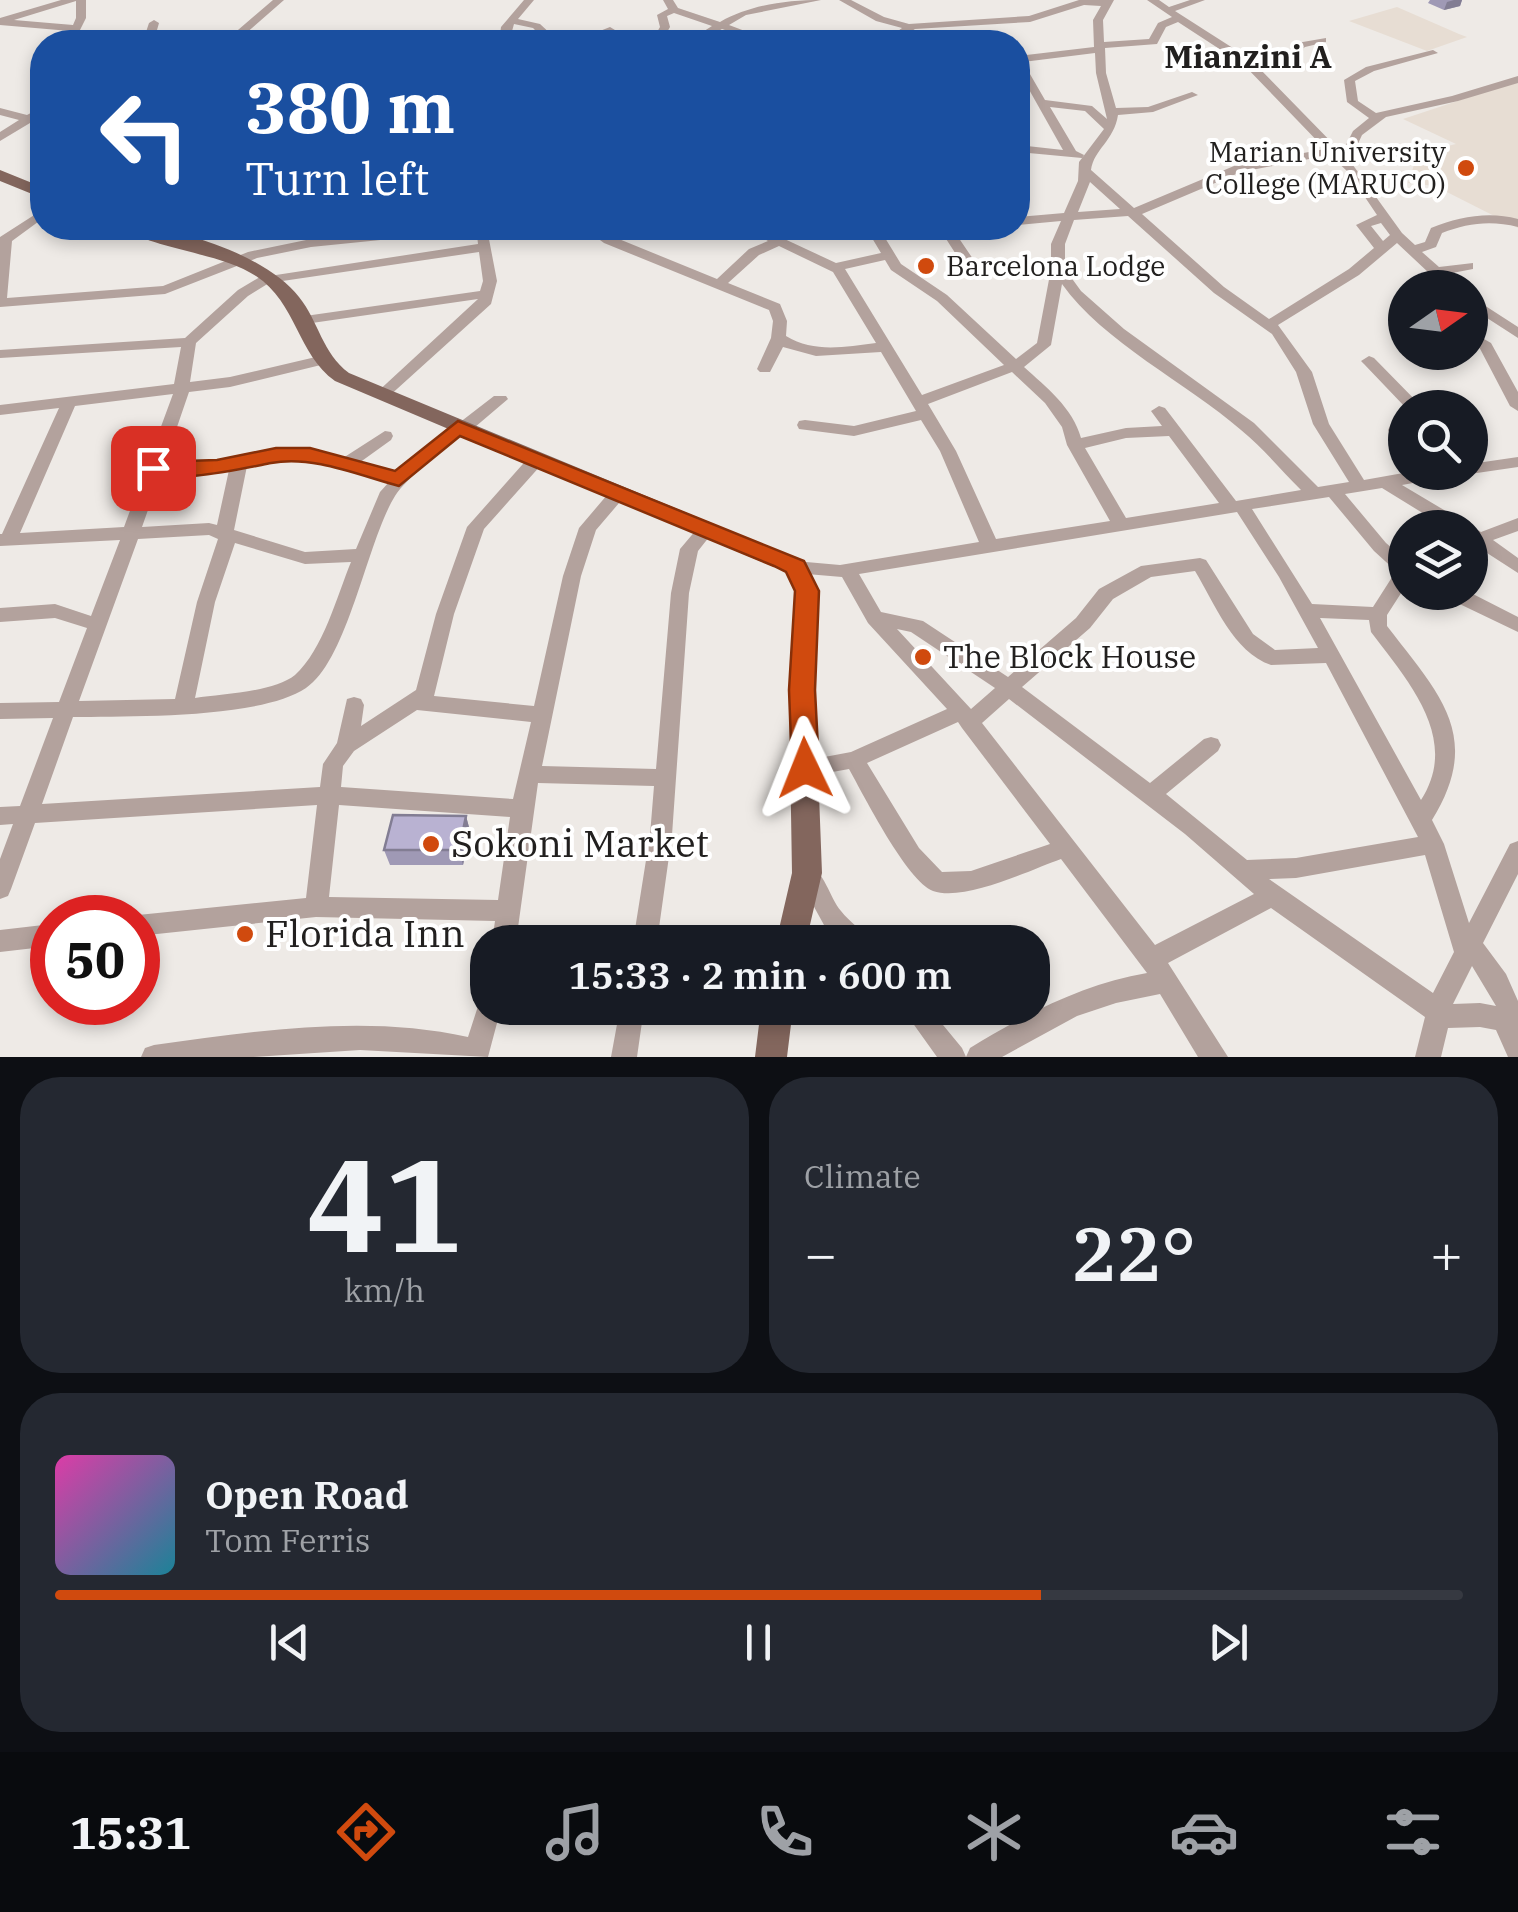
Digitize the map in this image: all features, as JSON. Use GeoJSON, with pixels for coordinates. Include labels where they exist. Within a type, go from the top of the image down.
{"type":"FeatureCollection","features":[{"type":"Feature","properties":{"kind":"main road"},"geometry":{"type":"LineString","coordinates":[[0,175],[30,187]]}},
{"type":"Feature","properties":{"kind":"main road"},"geometry":{"type":"LineString","coordinates":[[171,240],[237,261],[272,278],[305,320],[320,362],[342,377],[460,429],[708,527],[795,567],[807,591],[802,690],[806,873],[795,925]]}},
{"type":"Feature","properties":{"kind":"street"},"geometry":{"type":"LineString","coordinates":[[0,22],[72,0]]}},
{"type":"Feature","properties":{"kind":"street"},"geometry":{"type":"LineString","coordinates":[[0,22],[76,28],[81,0]]}},
{"type":"Feature","properties":{"kind":"street"},"geometry":{"type":"LineString","coordinates":[[244,30],[278,0]]}},
{"type":"Feature","properties":{"kind":"street"},"geometry":{"type":"LineString","coordinates":[[505,30],[529,0]]}},
{"type":"Feature","properties":{"kind":"street"},"geometry":{"type":"LineString","coordinates":[[711,30],[756,9],[816,0]]}},
{"type":"Feature","properties":{"kind":"street"},"geometry":{"type":"LineString","coordinates":[[844,0],[875,17],[910,26],[1030,18],[1079,1],[1108,1]]}},
{"type":"Feature","properties":{"kind":"street"},"geometry":{"type":"LineString","coordinates":[[1152,0],[1248,63],[1344,160],[1397,236],[1435,270]]}},
{"type":"Feature","properties":{"kind":"street"},"geometry":{"type":"LineString","coordinates":[[1030,58],[1153,42],[1173,14],[1200,0]]}},
{"type":"Feature","properties":{"kind":"street"},"geometry":{"type":"LineString","coordinates":[[805,425],[854,432],[922,408],[1018,365],[1044,345],[1065,218],[1087,163],[1103,142],[1111,120],[1101,73],[1098,16],[1108,1]]}},
{"type":"Feature","properties":{"kind":"street"},"geometry":{"type":"LineString","coordinates":[[663,30],[662,15],[671,5],[737,30]]}},
{"type":"Feature","properties":{"kind":"street"},"geometry":{"type":"LineString","coordinates":[[512,21],[540,30]]}},
{"type":"Feature","properties":{"kind":"street"},"geometry":{"type":"LineString","coordinates":[[152,30],[154,23]]}},
{"type":"Feature","properties":{"kind":"street"},"geometry":{"type":"LineString","coordinates":[[904,30],[910,26]]}},
{"type":"Feature","properties":{"kind":"street"},"geometry":{"type":"LineString","coordinates":[[1248,63],[1288,55],[1301,45],[1322,40]]}},
{"type":"Feature","properties":{"kind":"street"},"geometry":{"type":"LineString","coordinates":[[1376,118],[1353,102],[1349,80],[1370,69],[1434,53]]}},
{"type":"Feature","properties":{"kind":"street"},"geometry":{"type":"LineString","coordinates":[[1344,160],[1357,133],[1376,118],[1518,79]]}},
{"type":"Feature","properties":{"kind":"street"},"geometry":{"type":"LineString","coordinates":[[1030,80],[1072,155]]}},
{"type":"Feature","properties":{"kind":"street"},"geometry":{"type":"LineString","coordinates":[[1045,104],[1088,108],[1111,120],[1192,95]]}},
{"type":"Feature","properties":{"kind":"street"},"geometry":{"type":"LineString","coordinates":[[0,112],[30,120]]}},
{"type":"Feature","properties":{"kind":"street"},"geometry":{"type":"LineString","coordinates":[[0,137],[30,124]]}},
{"type":"Feature","properties":{"kind":"street"},"geometry":{"type":"LineString","coordinates":[[1030,220],[1129,214],[1160,206],[1238,169],[1331,151]]}},
{"type":"Feature","properties":{"kind":"street"},"geometry":{"type":"LineString","coordinates":[[1030,153],[1072,155],[1087,163],[1129,214],[1182,254],[1219,290],[1270,324],[1299,361],[1315,412],[1360,486]]}},
{"type":"Feature","properties":{"kind":"street"},"geometry":{"type":"LineString","coordinates":[[1382,248],[1363,225],[1384,217]]}},
{"type":"Feature","properties":{"kind":"street"},"geometry":{"type":"LineString","coordinates":[[1414,250],[1431,244],[1436,231],[1449,226],[1499,218],[1518,223]]}},
{"type":"Feature","properties":{"kind":"street"},"geometry":{"type":"LineString","coordinates":[[30,222],[5,239],[0,303],[165,290],[237,261],[299,245],[346,240]]}},
{"type":"Feature","properties":{"kind":"street"},"geometry":{"type":"LineString","coordinates":[[1270,324],[1306,305],[1397,236]]}},
{"type":"Feature","properties":{"kind":"street"},"geometry":{"type":"LineString","coordinates":[[0,371],[4,354],[189,342],[244,293],[272,278],[478,240]]}},
{"type":"Feature","properties":{"kind":"street"},"geometry":{"type":"LineString","coordinates":[[382,395],[477,312],[490,281],[483,240]]}},
{"type":"Feature","properties":{"kind":"street"},"geometry":{"type":"LineString","coordinates":[[613,240],[775,306],[780,314],[778,338],[765,369]]}},
{"type":"Feature","properties":{"kind":"street"},"geometry":{"type":"LineString","coordinates":[[773,240],[834,266],[886,256]]}},
{"type":"Feature","properties":{"kind":"street"},"geometry":{"type":"LineString","coordinates":[[879,240],[886,256],[1018,365],[1068,424],[1075,446],[1122,526]]}},
{"type":"Feature","properties":{"kind":"street"},"geometry":{"type":"LineString","coordinates":[[954,240],[966,259]]}},
{"type":"Feature","properties":{"kind":"street"},"geometry":{"type":"LineString","coordinates":[[721,282],[754,252],[776,242]]}},
{"type":"Feature","properties":{"kind":"street"},"geometry":{"type":"LineString","coordinates":[[834,266],[948,451],[990,546]]}},
{"type":"Feature","properties":{"kind":"street"},"geometry":{"type":"LineString","coordinates":[[1447,270],[1468,266]]}},
{"type":"Feature","properties":{"kind":"street"},"geometry":{"type":"LineString","coordinates":[[1058,269],[1076,294],[1119,332],[1248,427],[1388,554]]}},
{"type":"Feature","properties":{"kind":"street"},"geometry":{"type":"LineString","coordinates":[[918,281],[936,274]]}},
{"type":"Feature","properties":{"kind":"street"},"geometry":{"type":"LineString","coordinates":[[305,320],[487,294]]}},
{"type":"Feature","properties":{"kind":"street"},"geometry":{"type":"LineString","coordinates":[[1488,313],[1518,334]]}},
{"type":"Feature","properties":{"kind":"street"},"geometry":{"type":"LineString","coordinates":[[778,338],[798,351],[812,353],[886,347]]}},
{"type":"Feature","properties":{"kind":"street"},"geometry":{"type":"LineString","coordinates":[[0,889],[70,706],[181,389],[189,342]]}},
{"type":"Feature","properties":{"kind":"street"},"geometry":{"type":"LineString","coordinates":[[1488,350],[1518,406]]}},
{"type":"Feature","properties":{"kind":"street"},"geometry":{"type":"LineString","coordinates":[[1368,361],[1397,390]]}},
{"type":"Feature","properties":{"kind":"street"},"geometry":{"type":"LineString","coordinates":[[0,410],[181,389],[320,362]]}},
{"type":"Feature","properties":{"kind":"street"},"geometry":{"type":"LineString","coordinates":[[0,711],[70,706],[183,706],[270,694],[300,682],[323,654],[379,508],[399,479],[500,398]]}},
{"type":"Feature","properties":{"kind":"street"},"geometry":{"type":"LineString","coordinates":[[68,404],[4,540],[198,528],[305,558],[362,555]]}},
{"type":"Feature","properties":{"kind":"street"},"geometry":{"type":"LineString","coordinates":[[1158,411],[1237,507],[1306,611],[1433,844],[1468,948],[1498,982],[1518,1050]]}},
{"type":"Feature","properties":{"kind":"street"},"geometry":{"type":"LineString","coordinates":[[1075,446],[1126,432],[1170,430]]}},
{"type":"Feature","properties":{"kind":"street"},"geometry":{"type":"LineString","coordinates":[[346,464],[386,436]]}},
{"type":"Feature","properties":{"kind":"street"},"geometry":{"type":"LineString","coordinates":[[153,468],[239,464],[288,455],[346,464],[399,479]]}},
{"type":"Feature","properties":{"kind":"street"},"geometry":{"type":"LineString","coordinates":[[316,907],[333,764],[347,745],[416,702],[430,686],[444,614],[476,527],[536,460]]}},
{"type":"Feature","properties":{"kind":"street"},"geometry":{"type":"LineString","coordinates":[[1488,465],[1518,462]]}},
{"type":"Feature","properties":{"kind":"street"},"geometry":{"type":"LineString","coordinates":[[183,706],[206,602],[226,535],[239,464]]}},
{"type":"Feature","properties":{"kind":"street"},"geometry":{"type":"LineString","coordinates":[[1385,482],[1431,510]]}},
{"type":"Feature","properties":{"kind":"street"},"geometry":{"type":"LineString","coordinates":[[795,567],[844,571],[1388,482]]}},
{"type":"Feature","properties":{"kind":"street"},"geometry":{"type":"LineString","coordinates":[[507,925],[522,809],[583,538],[594,519],[619,492]]}},
{"type":"Feature","properties":{"kind":"street"},"geometry":{"type":"LineString","coordinates":[[1488,532],[1518,524]]}},
{"type":"Feature","properties":{"kind":"street"},"geometry":{"type":"LineString","coordinates":[[647,925],[684,571],[689,549],[708,527]]}},
{"type":"Feature","properties":{"kind":"street"},"geometry":{"type":"LineString","coordinates":[[1488,546],[1518,567]]}},
{"type":"Feature","properties":{"kind":"street"},"geometry":{"type":"LineString","coordinates":[[805,768],[854,760],[965,717],[1012,689],[1083,624],[1106,594],[1147,571],[1195,563],[1215,585],[1246,639],[1266,656],[1282,660],[1330,656]]}},
{"type":"Feature","properties":{"kind":"street"},"geometry":{"type":"LineString","coordinates":[[807,591],[844,571]]}},
{"type":"Feature","properties":{"kind":"street"},"geometry":{"type":"LineString","coordinates":[[844,571],[876,618],[965,717],[1168,981],[1204,1052]]}},
{"type":"Feature","properties":{"kind":"street"},"geometry":{"type":"LineString","coordinates":[[1388,598],[1378,614],[1378,627],[1437,711],[1450,748],[1432,804],[1420,820]]}},
{"type":"Feature","properties":{"kind":"street"},"geometry":{"type":"LineString","coordinates":[[0,615],[54,610],[96,624]]}},
{"type":"Feature","properties":{"kind":"street"},"geometry":{"type":"LineString","coordinates":[[1488,610],[1518,625]]}},
{"type":"Feature","properties":{"kind":"street"},"geometry":{"type":"LineString","coordinates":[[1306,611],[1378,614]]}},
{"type":"Feature","properties":{"kind":"street"},"geometry":{"type":"LineString","coordinates":[[876,618],[932,634],[1012,689],[1150,795],[1272,896],[1401,990],[1439,1014],[1512,1021]]}},
{"type":"Feature","properties":{"kind":"street"},"geometry":{"type":"LineString","coordinates":[[416,702],[543,714]]}},
{"type":"Feature","properties":{"kind":"street"},"geometry":{"type":"LineString","coordinates":[[347,745],[354,706]]}},
{"type":"Feature","properties":{"kind":"street"},"geometry":{"type":"LineString","coordinates":[[1150,795],[1210,745]]}},
{"type":"Feature","properties":{"kind":"street"},"geometry":{"type":"LineString","coordinates":[[854,760],[911,855],[938,882],[971,881],[1063,848]]}},
{"type":"Feature","properties":{"kind":"street"},"geometry":{"type":"LineString","coordinates":[[530,774],[664,778]]}},
{"type":"Feature","properties":{"kind":"street"},"geometry":{"type":"LineString","coordinates":[[0,816],[327,795],[522,809]]}},
{"type":"Feature","properties":{"kind":"street"},"geometry":{"type":"LineString","coordinates":[[1240,870],[1296,868],[1433,844]]}},
{"type":"Feature","properties":{"kind":"street"},"geometry":{"type":"LineString","coordinates":[[1428,1057],[1439,1014],[1468,948],[1515,866]]}},
{"type":"Feature","properties":{"kind":"street"},"geometry":{"type":"LineString","coordinates":[[806,873],[839,925]]}},
{"type":"Feature","properties":{"kind":"street"},"geometry":{"type":"LineString","coordinates":[[1152,960],[1272,896]]}},
{"type":"Feature","properties":{"kind":"street"},"geometry":{"type":"LineString","coordinates":[[160,924],[316,907],[510,911]]}},
{"type":"Feature","properties":{"kind":"street"},"geometry":{"type":"LineString","coordinates":[[0,941],[30,938]]}},
{"type":"Feature","properties":{"kind":"street"},"geometry":{"type":"LineString","coordinates":[[978,1057],[1038,1018],[1075,1002],[1125,987],[1168,981]]}},
{"type":"Feature","properties":{"kind":"street"},"geometry":{"type":"LineString","coordinates":[[154,1057],[334,1041],[438,1043],[476,1054],[484,1025]]}},
{"type":"Feature","properties":{"kind":"street"},"geometry":{"type":"LineString","coordinates":[[624,1057],[629,1025]]}},
{"type":"Feature","properties":{"kind":"street"},"geometry":{"type":"LineString","coordinates":[[928,1025],[953,1057]]}},
{"type":"Feature","properties":{"kind":"shaded area"},"geometry":{"type":"Polygon","coordinates":[[[1397,7],[1467,37],[1427,51],[1349,21],[1397,7]]]}},
{"type":"Feature","properties":{"kind":"shaded area","name":"Marian University College (MARUCO)"},"geometry":{"type":"Polygon","coordinates":[[[1518,81],[1518,228],[1435,186],[1408,183],[1418,153],[1456,144],[1403,119],[1518,81]]]}},
{"type":"Feature","properties":{"kind":"building"},"geometry":{"type":"Polygon","coordinates":[[[393,815],[466,816],[459,850],[384,850],[393,815]]]}},
{"type":"Feature","properties":{"kind":"place","name":"Marian University College (MARUCO)"},"geometry":{"type":"Point","coordinates":[1466,168]}},
{"type":"Feature","properties":{"kind":"place","name":"Barcelona Lodge"},"geometry":{"type":"Point","coordinates":[926,266]}},
{"type":"Feature","properties":{"kind":"place","name":"The Block House"},"geometry":{"type":"Point","coordinates":[923,657]}},
{"type":"Feature","properties":{"kind":"place","name":"Sokoni Market"},"geometry":{"type":"Point","coordinates":[431,844]}},
{"type":"Feature","properties":{"kind":"place","name":"Florida Inn"},"geometry":{"type":"Point","coordinates":[245,934]}},
{"type":"Feature","properties":{"kind":"district","name":"Mianzini A"},"geometry":{"type":"Point","coordinates":[1248,57]}},
{"type":"Feature","properties":{"kind":"route"},"geometry":{"type":"LineString","coordinates":[[153,468],[217,467],[276,455],[310,455],[399,479],[458,428],[782,560],[795,567],[807,591],[802,690],[805,768]]}}]}
